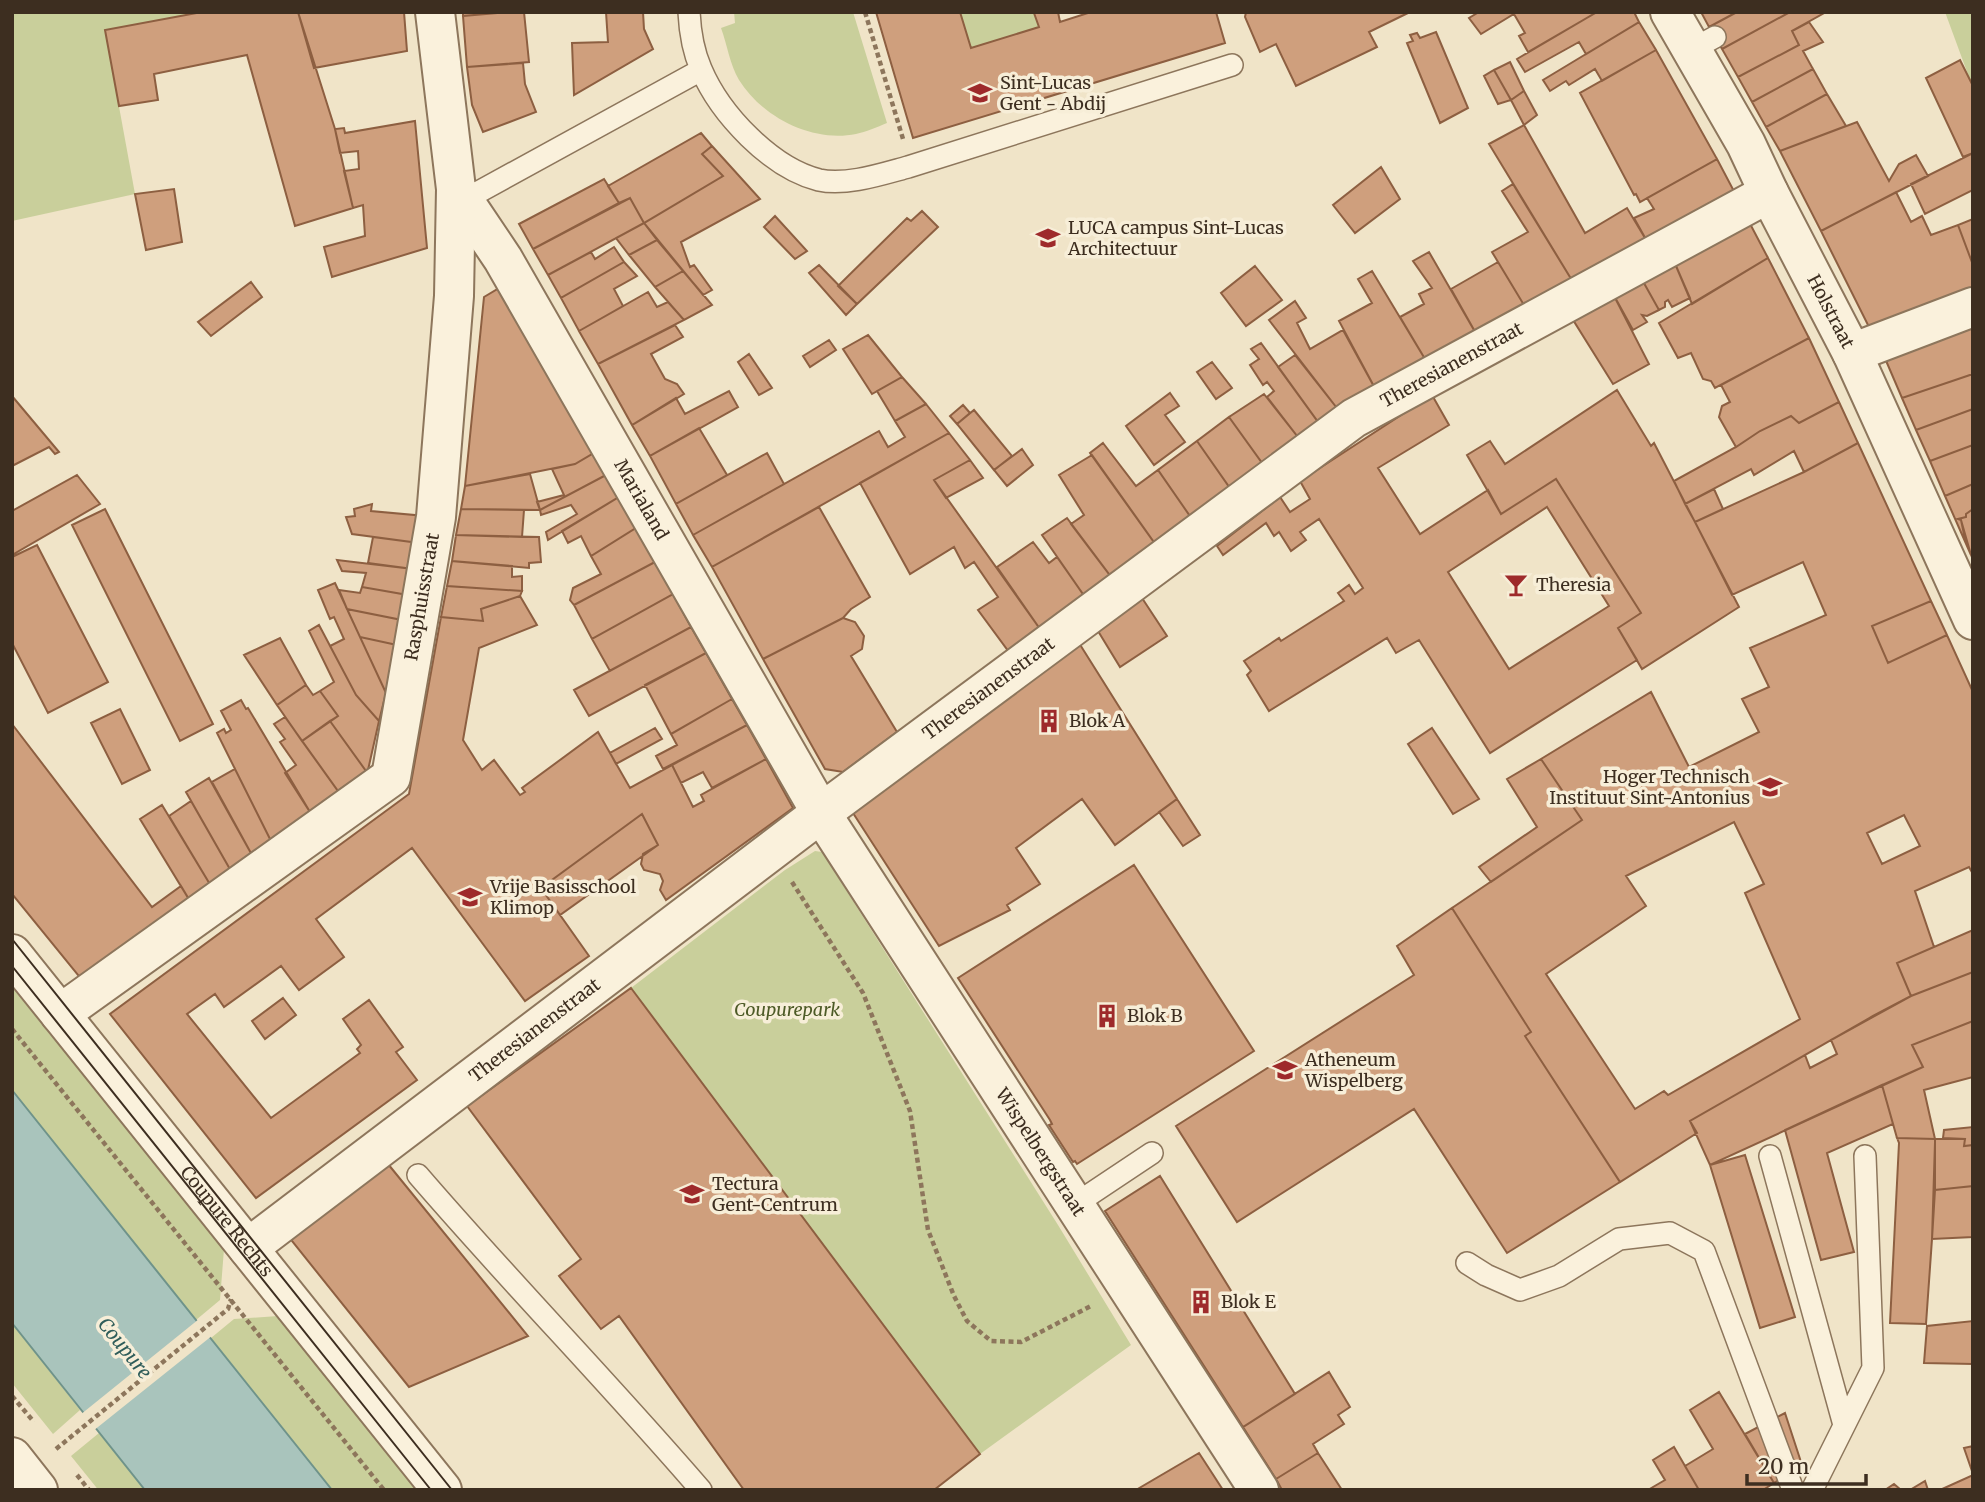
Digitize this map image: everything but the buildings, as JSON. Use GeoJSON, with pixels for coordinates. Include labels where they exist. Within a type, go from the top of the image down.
{"type":"FeatureCollection","features":[{"type":"Feature","properties":{"kind":"street","name":"Rasphuisstraat"},"geometry":{"type":"LineString","coordinates":[[60,1014],[391,777],[436,517],[460,195],[435,12]]}},
{"type":"Feature","properties":{"kind":"street","name":"Holstraat"},"geometry":{"type":"LineString","coordinates":[[1670,12],[1704,43],[1746,144],[1852,353],[1973,620]]}},
{"type":"Feature","properties":{"kind":"street","name":"Theresianenstraat"},"geometry":{"type":"LineString","coordinates":[[248,1248],[772,853],[821,813],[1354,418],[1769,193]]}},
{"type":"Feature","properties":{"kind":"street","name":"Marialand"},"geometry":{"type":"LineString","coordinates":[[460,195],[503,259],[821,813]]}},
{"type":"Feature","properties":{"kind":"street"},"geometry":{"type":"LineString","coordinates":[[1852,353],[1973,307]]}},
{"type":"Feature","properties":{"kind":"street","name":"Wispelbergstraat"},"geometry":{"type":"LineString","coordinates":[[821,813],[1259,1490]]}},
{"type":"Feature","properties":{"kind":"street","name":"Coupure Rechts"},"geometry":{"type":"LineString","coordinates":[[12,954],[442,1490]]}},
{"type":"Feature","properties":{"kind":"street"},"geometry":{"type":"LineString","coordinates":[[12,1457],[38,1490]]}},
{"type":"Feature","properties":{"kind":"lane"},"geometry":{"type":"LineString","coordinates":[[689,12],[690,37],[701,70],[724,108],[755,143],[788,166],[820,180],[860,180],[912,166],[1232,65]]}},
{"type":"Feature","properties":{"kind":"lane"},"geometry":{"type":"LineString","coordinates":[[460,195],[701,70]]}},
{"type":"Feature","properties":{"kind":"lane"},"geometry":{"type":"LineString","coordinates":[[1074,1205],[1152,1153]]}},
{"type":"Feature","properties":{"kind":"lane"},"geometry":{"type":"LineString","coordinates":[[1770,1156],[1844,1425]]}},
{"type":"Feature","properties":{"kind":"lane"},"geometry":{"type":"LineString","coordinates":[[1812,1490],[1873,1368],[1865,1156]]}},
{"type":"Feature","properties":{"kind":"lane"},"geometry":{"type":"LineString","coordinates":[[418,1175],[493,1262],[577,1349],[701,1490]]}},
{"type":"Feature","properties":{"kind":"lane"},"geometry":{"type":"LineString","coordinates":[[1467,1263],[1520,1290],[1559,1276],[1619,1239],[1670,1233],[1704,1251],[1793,1490]]}},
{"type":"Feature","properties":{"kind":"path"},"geometry":{"type":"LineString","coordinates":[[865,12],[912,166]]}},
{"type":"Feature","properties":{"kind":"path"},"geometry":{"type":"LineString","coordinates":[[772,853],[863,993],[910,1111],[928,1230],[954,1296],[967,1321],[991,1341],[1021,1342],[1103,1299]]}},
{"type":"Feature","properties":{"kind":"path"},"geometry":{"type":"LineString","coordinates":[[12,1029],[384,1490]]}},
{"type":"Feature","properties":{"kind":"path"},"geometry":{"type":"LineString","coordinates":[[55,1449],[228,1309]]}},
{"type":"Feature","properties":{"kind":"green space"},"geometry":{"type":"Polygon","coordinates":[[[12,12],[202,12],[105,30],[135,194],[12,221],[12,12]]]}},
{"type":"Feature","properties":{"kind":"green space"},"geometry":{"type":"Polygon","coordinates":[[[734,12],[853,12],[887,123],[860,133],[822,135],[806,131],[775,116],[749,93],[733,68],[721,28],[735,23],[734,12]]]}},
{"type":"Feature","properties":{"kind":"green space"},"geometry":{"type":"Polygon","coordinates":[[[960,12],[1036,12],[1034,13],[1039,27],[971,48],[960,12]]]}},
{"type":"Feature","properties":{"kind":"green space"},"geometry":{"type":"Polygon","coordinates":[[[1945,12],[1973,12],[1973,88],[1945,12]]]}},
{"type":"Feature","properties":{"kind":"green space","name":"Coupurepark"},"geometry":{"type":"Polygon","coordinates":[[[815,851],[822,852],[1131,1345],[980,1454],[631,988],[785,870],[815,851]]]}},
{"type":"Feature","properties":{"kind":"green space"},"geometry":{"type":"Polygon","coordinates":[[[12,987],[224,1249],[220,1300],[196,1320],[12,1090],[12,987]]]}},
{"type":"Feature","properties":{"kind":"green space"},"geometry":{"type":"Polygon","coordinates":[[[278,1316],[418,1490],[332,1490],[211,1338],[234,1319],[278,1316]]]}},
{"type":"Feature","properties":{"kind":"green space"},"geometry":{"type":"Polygon","coordinates":[[[12,1323],[80,1410],[53,1434],[12,1383],[12,1323]]]}},
{"type":"Feature","properties":{"kind":"green space"},"geometry":{"type":"Polygon","coordinates":[[[99,1433],[145,1490],[98,1490],[71,1456],[99,1433]]]}},
{"type":"Feature","properties":{"kind":"water","name":"Coupure"},"geometry":{"type":"Polygon","coordinates":[[[12,1090],[332,1490],[145,1490],[12,1323],[12,1090]]]}},
{"type":"Feature","properties":{"kind":"pier"},"geometry":{"type":"Polygon","coordinates":[[[199,1319],[213,1335],[93,1431],[80,1415],[199,1319]]]}},
{"type":"Feature","properties":{"kind":"tram line"},"geometry":{"type":"LineString","coordinates":[[12,939],[452,1490]]}},
{"type":"Feature","properties":{"kind":"tram line"},"geometry":{"type":"LineString","coordinates":[[12,966],[431,1490]]}},
{"type":"Feature","properties":{"kind":"place","name":"Sint-Lucas Gent - Abdij"},"geometry":{"type":"Point","coordinates":[980,93]}},
{"type":"Feature","properties":{"kind":"place","name":"LUCA campus Sint-Lucas Architectuur"},"geometry":{"type":"Point","coordinates":[1048,238]}},
{"type":"Feature","properties":{"kind":"place","name":"Theresia"},"geometry":{"type":"Point","coordinates":[1516,585]}},
{"type":"Feature","properties":{"kind":"place","name":"Blok A"},"geometry":{"type":"Point","coordinates":[1049,721]}},
{"type":"Feature","properties":{"kind":"place","name":"Hoger Technisch Instituut Sint-Antonius"},"geometry":{"type":"Point","coordinates":[1770,787]}},
{"type":"Feature","properties":{"kind":"place","name":"Vrije Basisschool Klimop"},"geometry":{"type":"Point","coordinates":[470,897]}},
{"type":"Feature","properties":{"kind":"place","name":"Blok B"},"geometry":{"type":"Point","coordinates":[1107,1016]}},
{"type":"Feature","properties":{"kind":"place","name":"Atheneum Wispelberg"},"geometry":{"type":"Point","coordinates":[1285,1070]}},
{"type":"Feature","properties":{"kind":"place","name":"Tectura Gent-Centrum"},"geometry":{"type":"Point","coordinates":[692,1194]}},
{"type":"Feature","properties":{"kind":"place","name":"Blok E"},"geometry":{"type":"Point","coordinates":[1201,1302]}}]}
